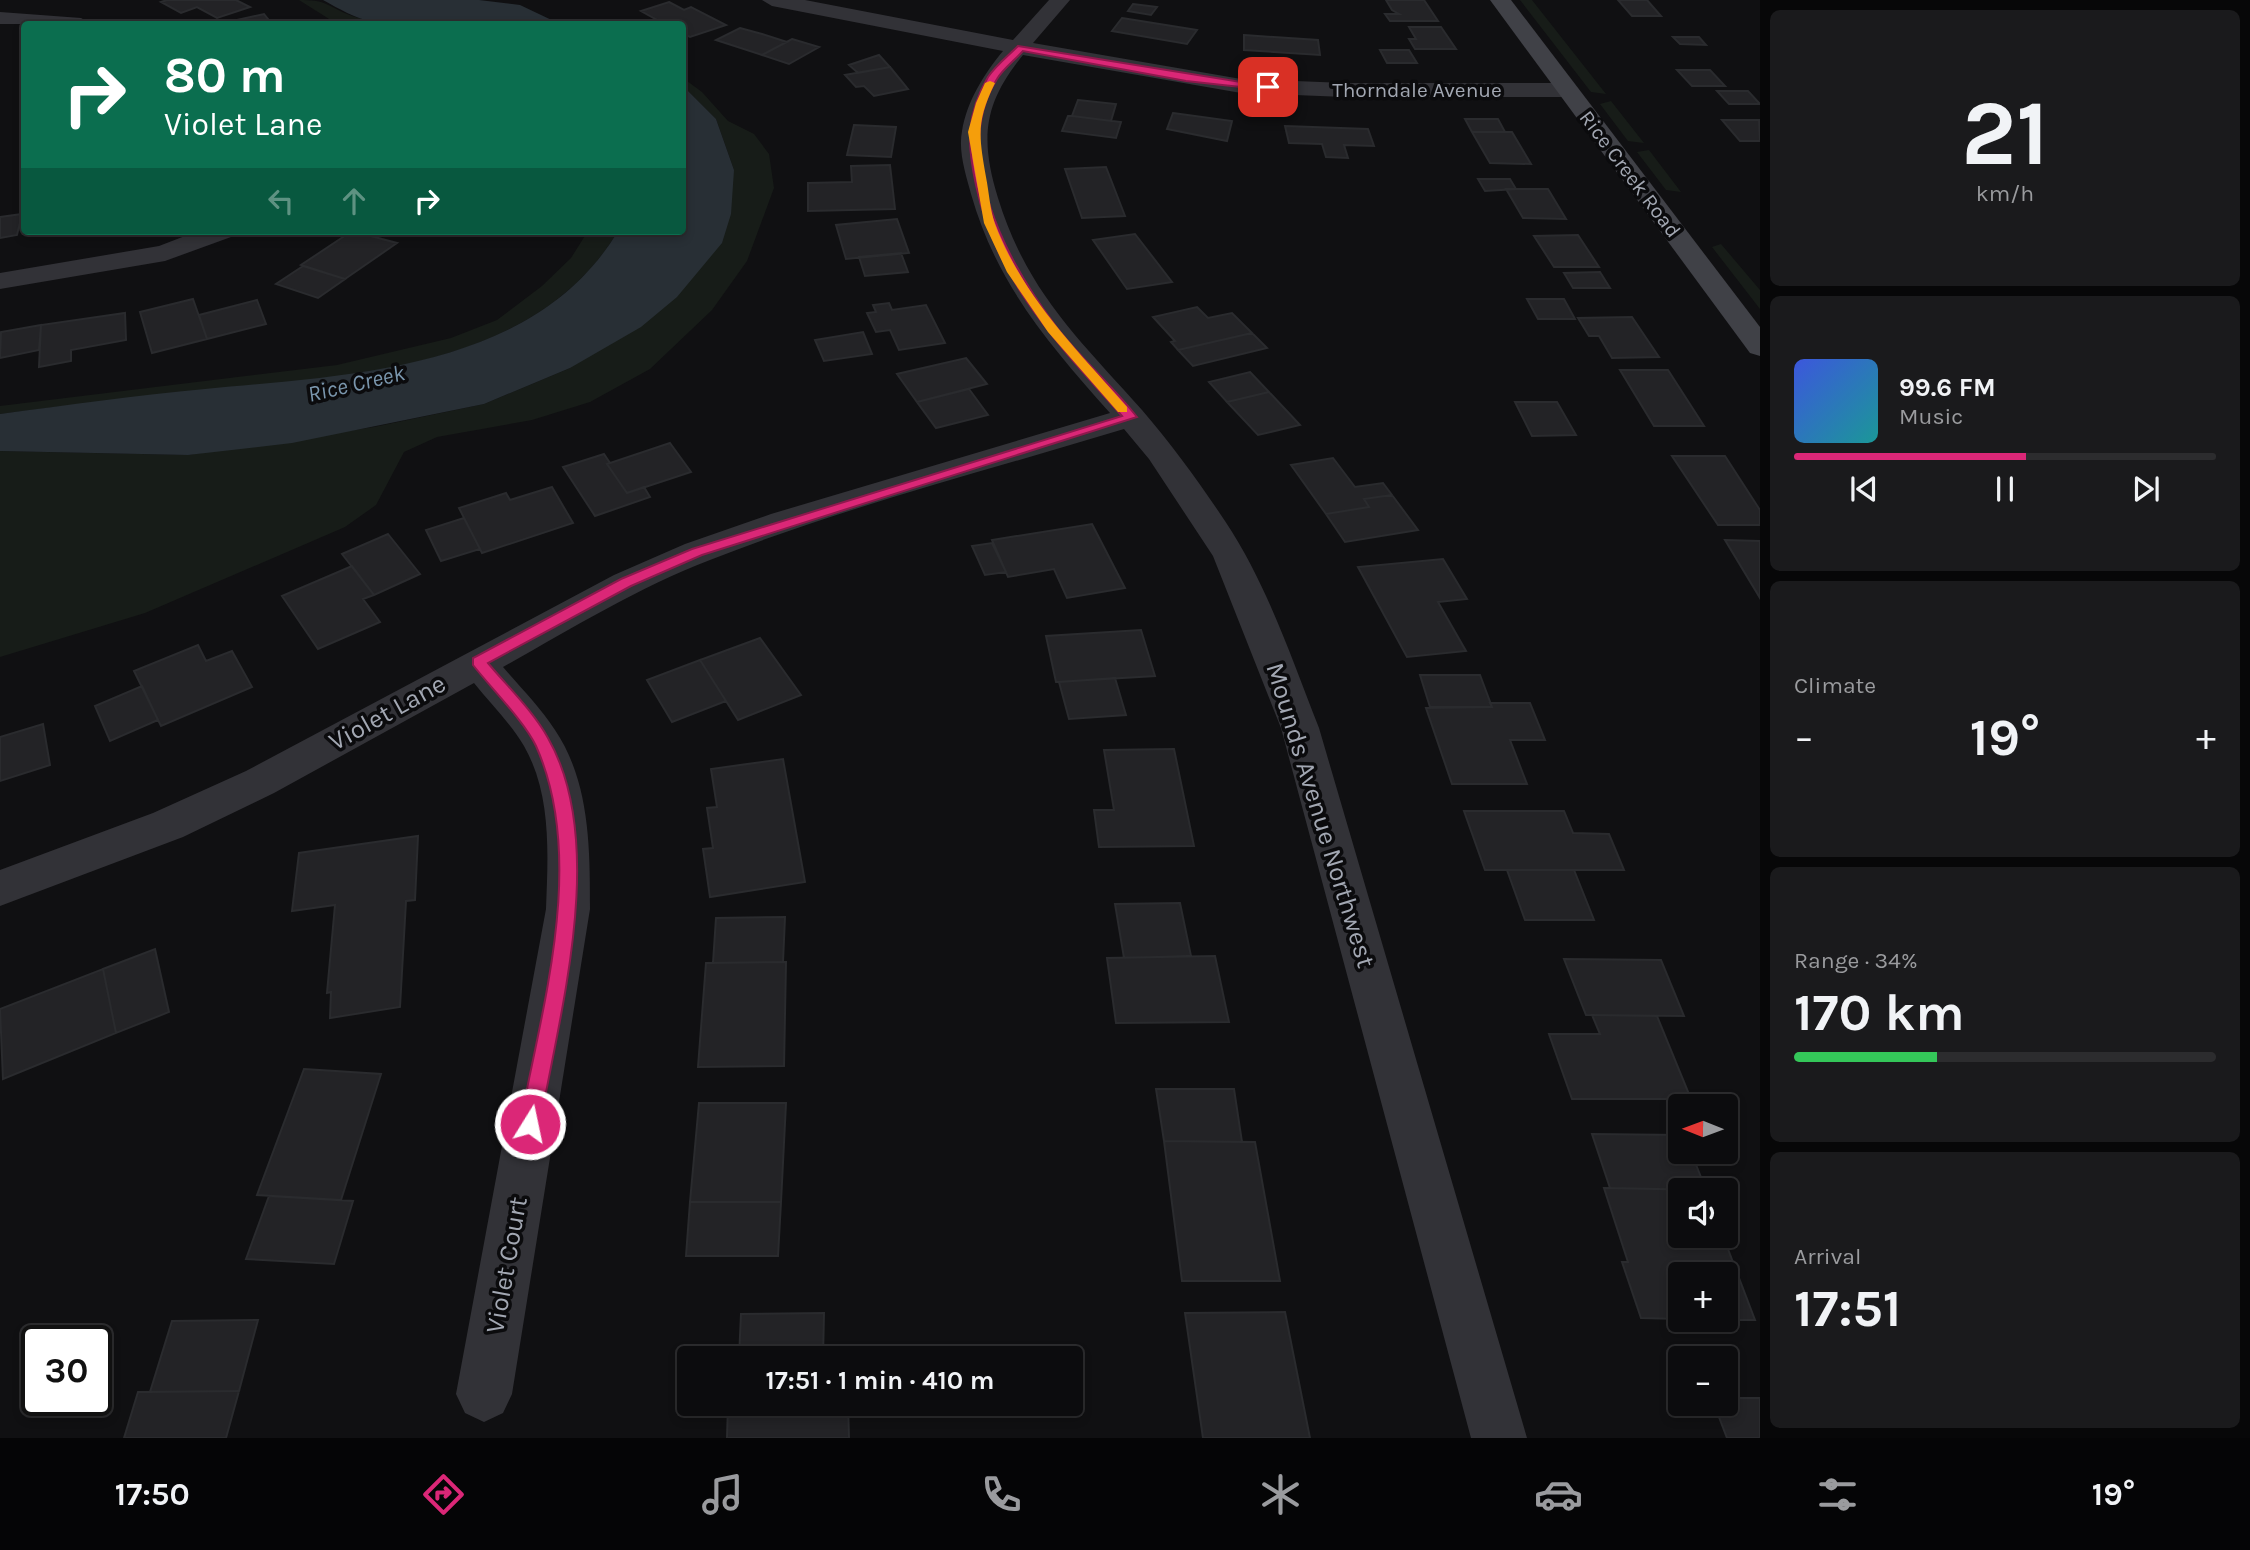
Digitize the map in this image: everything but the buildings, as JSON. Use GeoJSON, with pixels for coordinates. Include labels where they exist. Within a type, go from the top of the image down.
{"type":"FeatureCollection","features":[{"type":"Feature","properties":{"kind":"street","name":"Thorndale Avenue"},"geometry":{"type":"LineString","coordinates":[[772,0],[1021,48],[1241,86],[1345,90],[1566,90]]}},
{"type":"Feature","properties":{"kind":"street","name":"Mounds Avenue Northwest"},"geometry":{"type":"LineString","coordinates":[[1060,0],[994,76],[981,103],[973,132],[989,223],[1013,272],[1052,329],[1131,417],[1185,486],[1234,564],[1300,728],[1499,1438]]}},
{"type":"Feature","properties":{"kind":"street","name":"Rice Creek Road"},"geometry":{"type":"LineString","coordinates":[[1500,0],[1760,347]]}},
{"type":"Feature","properties":{"kind":"street"},"geometry":{"type":"LineString","coordinates":[[0,18],[40,21]]}},
{"type":"Feature","properties":{"kind":"street"},"geometry":{"type":"LineString","coordinates":[[0,281],[165,253],[212,235]]}},
{"type":"Feature","properties":{"kind":"street","name":"Violet Lane"},"geometry":{"type":"LineString","coordinates":[[0,888],[168,825],[260,782],[626,583],[697,552],[1131,417]]}},
{"type":"Feature","properties":{"kind":"street","name":"Violet Court"},"geometry":{"type":"LineString","coordinates":[[478,662],[541,740],[562,792],[569,847],[568,909],[484,1394]]}},
{"type":"Feature","properties":{"kind":"shaded area"},"geometry":{"type":"Polygon","coordinates":[[[299,0],[320,2],[347,14],[377,21],[332,21],[299,0]]]}},
{"type":"Feature","properties":{"kind":"shaded area"},"geometry":{"type":"Polygon","coordinates":[[[1520,0],[1532,0],[1606,94],[1591,92],[1520,0]]]}},
{"type":"Feature","properties":{"kind":"shaded area"},"geometry":{"type":"Polygon","coordinates":[[[686,80],[702,92],[728,121],[754,134],[769,154],[774,188],[747,261],[712,310],[650,369],[590,402],[532,420],[437,437],[404,452],[376,505],[345,527],[145,613],[0,657],[0,451],[188,455],[374,427],[484,404],[570,368],[680,235],[686,235],[686,228],[734,170],[716,119],[686,89],[686,80]]]}},
{"type":"Feature","properties":{"kind":"shaded area"},"geometry":{"type":"Polygon","coordinates":[[[1611,101],[1644,143],[1628,141],[1600,104],[1611,101]]]}},
{"type":"Feature","properties":{"kind":"shaded area"},"geometry":{"type":"Polygon","coordinates":[[[1649,150],[1681,192],[1666,190],[1637,152],[1649,150]]]}},
{"type":"Feature","properties":{"kind":"shaded area"},"geometry":{"type":"Polygon","coordinates":[[[585,235],[615,235],[583,277],[539,312],[489,339],[434,357],[377,371],[318,379],[0,414],[0,406],[337,365],[451,338],[497,320],[542,286],[571,258],[585,235]]]}},
{"type":"Feature","properties":{"kind":"shaded area"},"geometry":{"type":"Polygon","coordinates":[[[1721,244],[1760,290],[1760,309],[1712,247],[1721,244]]]}},
{"type":"Feature","properties":{"kind":"water"},"geometry":{"type":"Polygon","coordinates":[[[323,0],[479,0],[520,5],[554,21],[370,21],[323,0]]]}},
{"type":"Feature","properties":{"kind":"water","name":"Rice Creek"},"geometry":{"type":"Polygon","coordinates":[[[686,89],[716,119],[734,170],[731,214],[722,243],[677,297],[641,327],[570,368],[484,404],[292,443],[188,455],[0,451],[0,414],[179,391],[319,378],[377,370],[434,357],[489,338],[539,312],[582,277],[615,235],[686,235],[686,89]]]}},
{"type":"Feature","properties":{"kind":"slow traffic"},"geometry":{"type":"LineString","coordinates":[[990,83],[973,132],[989,223],[1013,272],[1052,329],[1123,409]]}},
{"type":"Feature","properties":{"kind":"route"},"geometry":{"type":"LineString","coordinates":[[530,1124],[568,909],[569,847],[562,792],[541,740],[478,662],[626,583],[697,552],[783,523],[1131,417],[1052,329],[1013,272],[989,223],[973,132],[981,103],[994,76],[1021,48],[1186,78],[1268,87]]}}]}
